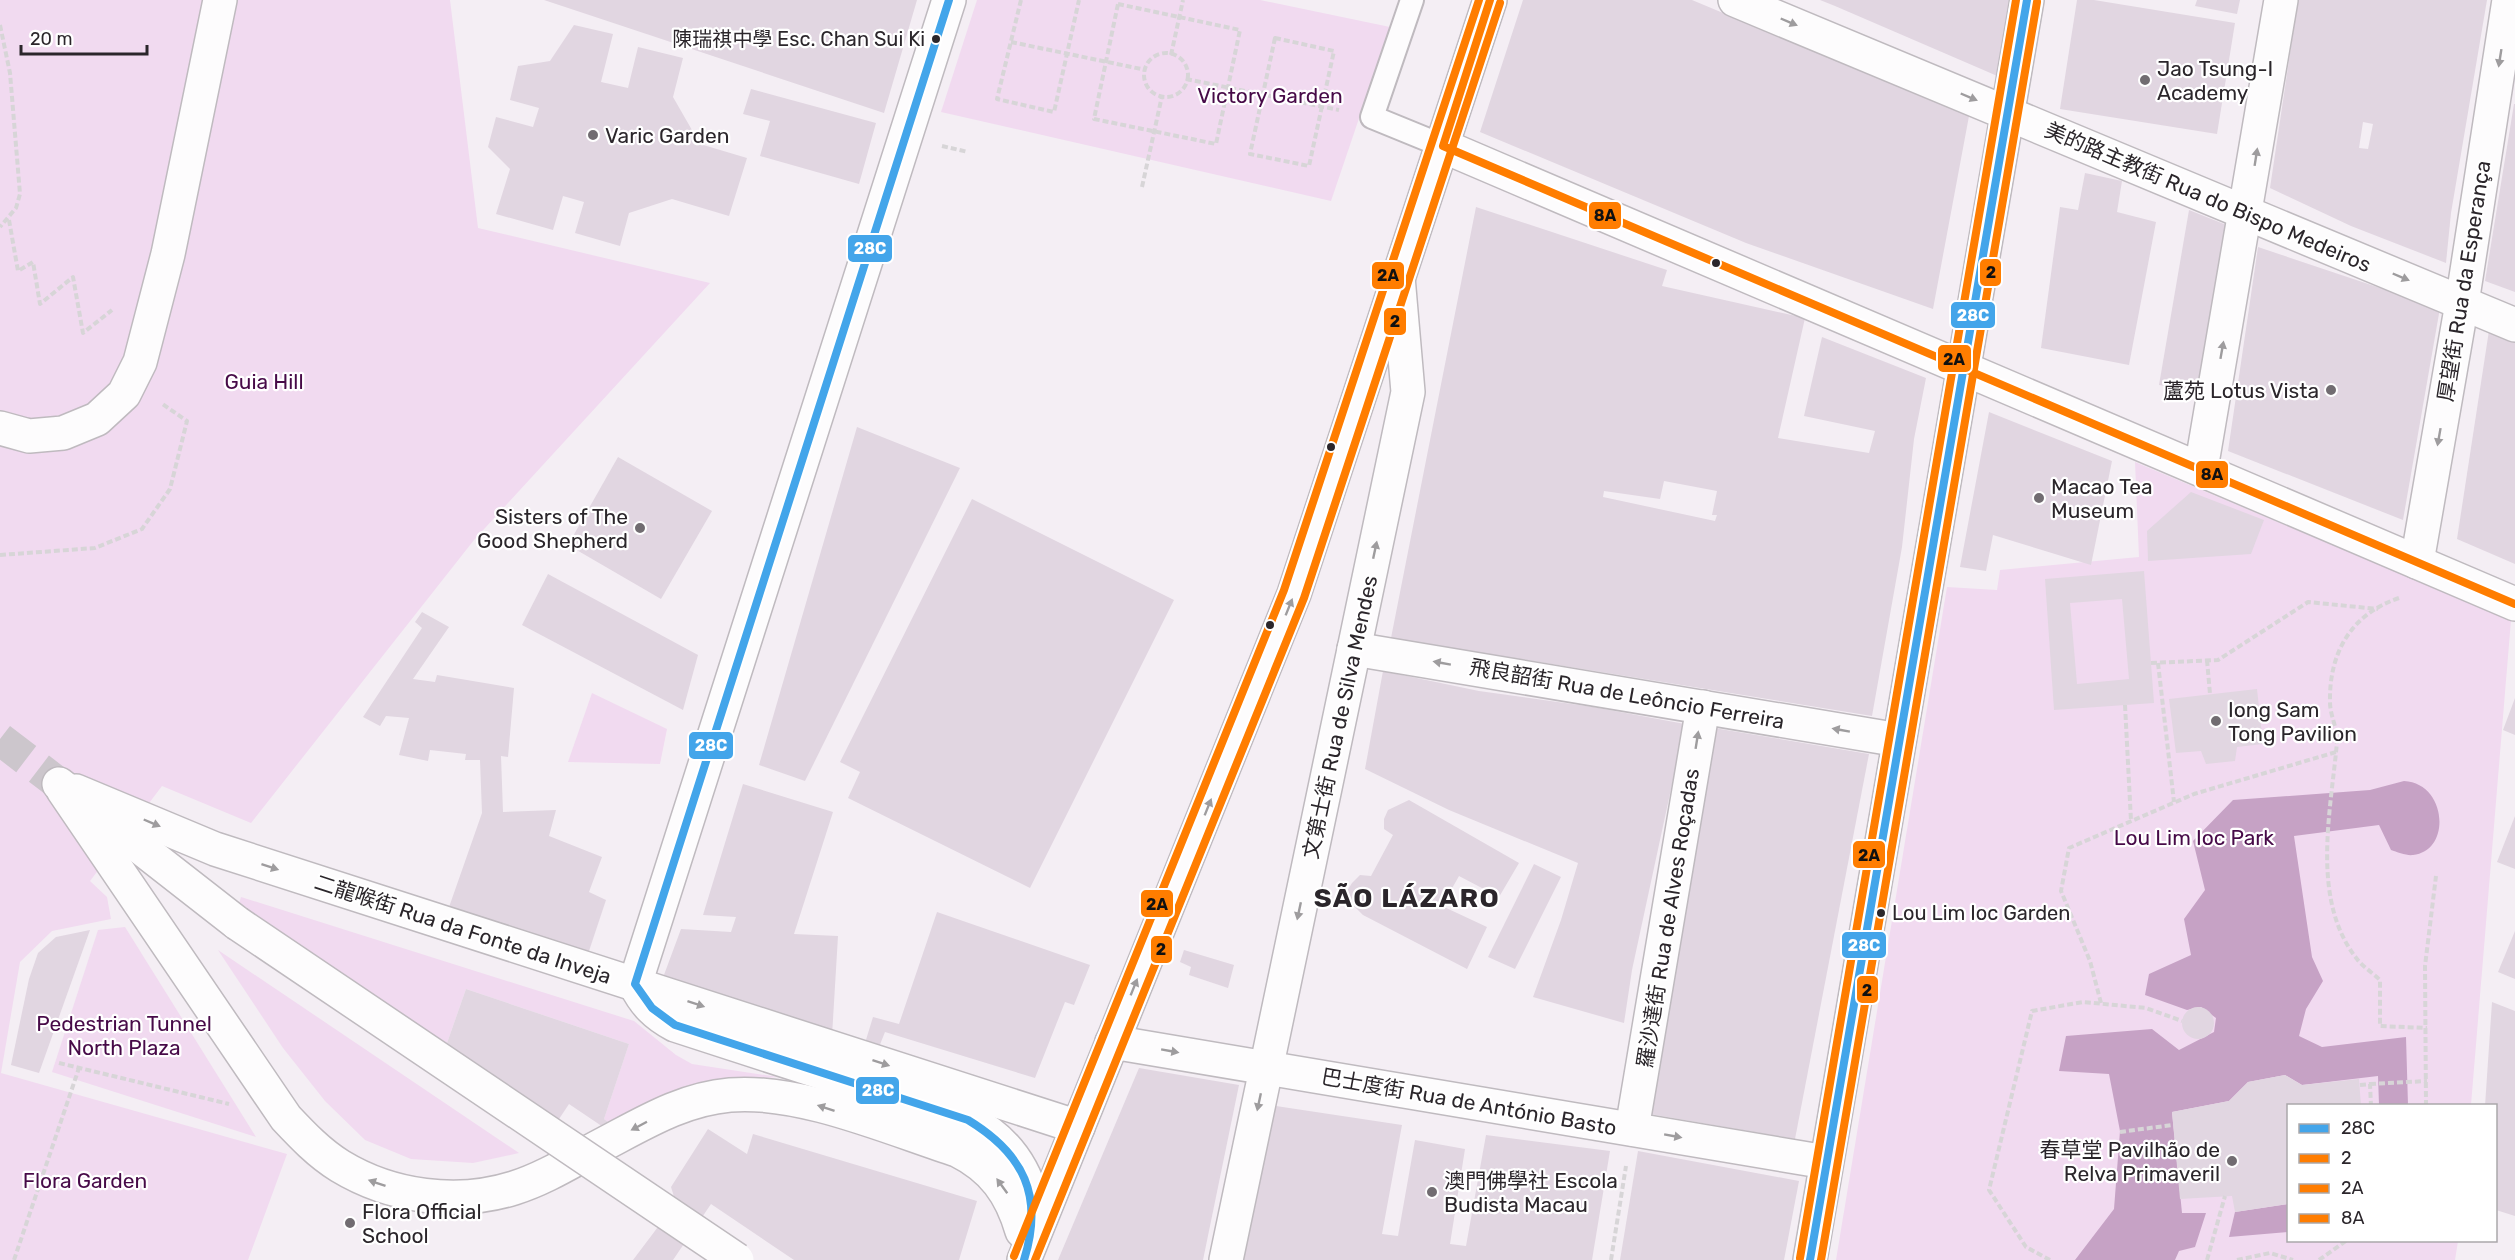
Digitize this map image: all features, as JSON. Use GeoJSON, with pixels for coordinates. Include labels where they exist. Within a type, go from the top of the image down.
{"type":"FeatureCollection","features":[{"type":"Feature","properties":{"kind":"street"},"geometry":{"type":"LineString","coordinates":[[0,428],[28,436],[63,433],[96,419],[124,394],[140,362],[168,254],[220,0]]}},
{"type":"Feature","properties":{"kind":"street"},"geometry":{"type":"LineString","coordinates":[[950,0],[636,984],[644,1001],[657,1015],[675,1025],[968,1120],[984,1128],[1009,1150],[1028,1184],[1034,1220],[1025,1255]]}},
{"type":"Feature","properties":{"kind":"street"},"geometry":{"type":"LineString","coordinates":[[1025,1255],[1294,594],[1490,0]]}},
{"type":"Feature","properties":{"kind":"street","name":"美的路主教街 Rua do Bispo Medeiros"},"geometry":{"type":"LineString","coordinates":[[1735,0],[2515,325]]}},
{"type":"Feature","properties":{"kind":"street"},"geometry":{"type":"LineString","coordinates":[[1810,1260],[2027,0]]}},
{"type":"Feature","properties":{"kind":"street"},"geometry":{"type":"LineString","coordinates":[[2201,469],[2247,213],[2281,0]]}},
{"type":"Feature","properties":{"kind":"street","name":"厚望街 Rua da Esperança"},"geometry":{"type":"LineString","coordinates":[[2417,562],[2462,303],[2509,0]]}},
{"type":"Feature","properties":{"kind":"street"},"geometry":{"type":"LineString","coordinates":[[1443,146],[2515,604]]}},
{"type":"Feature","properties":{"kind":"street","name":"文第士街 Rua de Silva Mendes"},"geometry":{"type":"LineString","coordinates":[[1226,1260],[1408,392],[1398,277]]}},
{"type":"Feature","properties":{"kind":"street","name":"飛良韶街 Rua de Leôncio Ferreira"},"geometry":{"type":"LineString","coordinates":[[1354,649],[1899,740]]}},
{"type":"Feature","properties":{"kind":"street","name":"羅沙達街 Rua de Alves Roçadas"},"geometry":{"type":"LineString","coordinates":[[1632,1129],[1703,707]]}},
{"type":"Feature","properties":{"kind":"street"},"geometry":{"type":"LineString","coordinates":[[59,784],[286,1118],[310,1144],[339,1166],[406,1192],[442,1197],[478,1195],[514,1188],[547,1174],[664,1112],[696,1101],[729,1095],[763,1094],[797,1099],[957,1150],[974,1158],[994,1176],[1010,1198],[1022,1232],[1025,1255]]}},
{"type":"Feature","properties":{"kind":"street"},"geometry":{"type":"LineString","coordinates":[[59,784],[237,923],[737,1260]]}},
{"type":"Feature","properties":{"kind":"street","name":"二龍喉街 Rua da Fonte da Inveja"},"geometry":{"type":"LineString","coordinates":[[59,784],[214,849],[1078,1127]]}},
{"type":"Feature","properties":{"kind":"street","name":"巴士度街 Rua de António Basto"},"geometry":{"type":"LineString","coordinates":[[1112,1042],[1826,1162]]}},
{"type":"Feature","properties":{"kind":"lane"},"geometry":{"type":"LineString","coordinates":[[1412,0],[1372,117],[1443,146]]}},
{"type":"Feature","properties":{"kind":"path"},"geometry":{"type":"LineString","coordinates":[[1020,0],[997,99],[1054,112],[1079,0]]}},
{"type":"Feature","properties":{"kind":"path"},"geometry":{"type":"LineString","coordinates":[[1171,55],[1183,0]]}},
{"type":"Feature","properties":{"kind":"path"},"geometry":{"type":"LineString","coordinates":[[1118,4],[1179,17],[1240,30],[1216,144],[1094,119],[1118,4]]}},
{"type":"Feature","properties":{"kind":"path"},"geometry":{"type":"LineString","coordinates":[[0,25],[10,73],[20,194],[9,220],[0,227]]}},
{"type":"Feature","properties":{"kind":"path"},"geometry":{"type":"LineString","coordinates":[[1275,38],[1334,51],[1322,107],[1309,166],[1250,154],[1275,38]]}},
{"type":"Feature","properties":{"kind":"path"},"geometry":{"type":"LineString","coordinates":[[1011,42],[1146,70]]}},
{"type":"Feature","properties":{"kind":"path"},"geometry":{"type":"LineString","coordinates":[[1162,53],[1180,57],[1188,68],[1183,89],[1170,98],[1153,93],[1144,81],[1146,70],[1149,59],[1162,53]]}},
{"type":"Feature","properties":{"kind":"path"},"geometry":{"type":"LineString","coordinates":[[1186,79],[1322,107]]}},
{"type":"Feature","properties":{"kind":"path"},"geometry":{"type":"LineString","coordinates":[[1142,188],[1162,96]]}},
{"type":"Feature","properties":{"kind":"path"},"geometry":{"type":"LineString","coordinates":[[9,220],[18,272],[33,262],[40,304],[73,277],[82,333],[112,309],[114,320]]}},
{"type":"Feature","properties":{"kind":"path"},"geometry":{"type":"LineString","coordinates":[[0,555],[95,548],[142,529],[170,489],[187,421]]}},
{"type":"Feature","properties":{"kind":"path"},"geometry":{"type":"LineString","coordinates":[[2417,562],[2412,594],[2387,602],[2350,628],[2331,669],[2330,705],[2337,738],[2328,849],[2328,894],[2339,929],[2357,959],[2380,980],[2380,1026],[2427,1028]]}},
{"type":"Feature","properties":{"kind":"path"},"geometry":{"type":"LineString","coordinates":[[2151,663],[2218,660],[2308,602],[2378,609]]}},
{"type":"Feature","properties":{"kind":"path"},"geometry":{"type":"LineString","coordinates":[[2207,660],[2210,694]]}},
{"type":"Feature","properties":{"kind":"path"},"geometry":{"type":"LineString","coordinates":[[2158,662],[2174,802]]}},
{"type":"Feature","properties":{"kind":"path"},"geometry":{"type":"LineString","coordinates":[[2126,705],[2132,821]]}},
{"type":"Feature","properties":{"kind":"path"},"geometry":{"type":"LineString","coordinates":[[2101,1003],[2090,961],[2061,891],[2069,848],[2174,802],[2277,767],[2336,752]]}},
{"type":"Feature","properties":{"kind":"path"},"geometry":{"type":"LineString","coordinates":[[2426,1104],[2425,966],[2436,876]]}},
{"type":"Feature","properties":{"kind":"path"},"geometry":{"type":"LineString","coordinates":[[2050,1260],[2026,1247],[1989,1190],[2032,1011],[2083,1002],[2101,1003],[2146,1008],[2182,1021]]}},
{"type":"Feature","properties":{"kind":"path"},"geometry":{"type":"LineString","coordinates":[[59,1063],[286,1118]]}},
{"type":"Feature","properties":{"kind":"path"},"geometry":{"type":"LineString","coordinates":[[14,1260],[79,1068]]}},
{"type":"Feature","properties":{"kind":"path"},"geometry":{"type":"LineString","coordinates":[[2360,1085],[2427,1082]]}},
{"type":"Feature","properties":{"kind":"path"},"geometry":{"type":"LineString","coordinates":[[2370,1084],[2371,1104]]}},
{"type":"Feature","properties":{"kind":"path"},"geometry":{"type":"LineString","coordinates":[[2120,1131],[2172,1125]]}},
{"type":"Feature","properties":{"kind":"path"},"geometry":{"type":"LineString","coordinates":[[1611,1260],[1632,1129]]}},
{"type":"Feature","properties":{"kind":"path"},"geometry":{"type":"LineString","coordinates":[[2207,1260],[2225,1196]]}},
{"type":"Feature","properties":{"kind":"path"},"geometry":{"type":"LineString","coordinates":[[2319,1260],[2345,1242]]}},
{"type":"Feature","properties":{"kind":"path"},"geometry":{"type":"LineString","coordinates":[[2237,1260],[2270,1253],[2293,1260]]}},
{"type":"Feature","properties":{"kind":"green space","name":"Guia Hill"},"geometry":{"type":"Polygon","coordinates":[[[0,0],[450,0],[478,228],[710,283],[474,540],[251,823],[162,786],[90,881],[107,897],[111,919],[52,931],[20,962],[1,1073],[287,1154],[248,1260],[0,1260],[0,0]]]}},
{"type":"Feature","properties":{"kind":"green space","name":"Victory Garden"},"geometry":{"type":"Polygon","coordinates":[[[977,0],[1260,0],[1390,27],[1331,201],[941,112],[977,0]]]}},
{"type":"Feature","properties":{"kind":"green space","name":"Lou Lim Ioc Park"},"geometry":{"type":"Polygon","coordinates":[[[2135,462],[2511,620],[2471,1104],[2287,1104],[2287,1242],[2458,1242],[2455,1260],[1836,1260],[1947,587],[1997,590],[2000,570],[2139,557],[2135,462]]]}},
{"type":"Feature","properties":{"kind":"green space"},"geometry":{"type":"Polygon","coordinates":[[[592,693],[667,729],[660,764],[568,762],[592,693]]]}},
{"type":"Feature","properties":{"kind":"green space"},"geometry":{"type":"Polygon","coordinates":[[[241,897],[634,1021],[676,1055],[692,1064],[778,1077],[731,1081],[619,1130],[604,1119],[629,1044],[466,989],[446,1046],[239,904],[241,897]]]}},
{"type":"Feature","properties":{"kind":"green space","name":"Pedestrian Tunnel North Plaza"},"geometry":{"type":"Polygon","coordinates":[[[125,927],[256,1137],[52,1072],[98,930],[125,927]]]}},
{"type":"Feature","properties":{"kind":"green space"},"geometry":{"type":"Polygon","coordinates":[[[218,950],[519,1153],[473,1163],[411,1159],[365,1140],[325,1101],[283,1048],[218,950]]]}},
{"type":"Feature","properties":{"kind":"shaded area"},"geometry":{"type":"Polygon","coordinates":[[[2404,781],[2418,785],[2429,793],[2436,804],[2439,830],[2434,842],[2426,851],[2413,855],[2391,850],[2379,825],[2294,836],[2312,957],[2323,981],[2306,1009],[2299,1036],[2322,1047],[2406,1037],[2408,1104],[2379,1104],[2378,1076],[2302,1085],[2285,1075],[2248,1082],[2229,1101],[2172,1112],[2182,1213],[2206,1213],[2195,1247],[2179,1251],[2175,1260],[2075,1260],[2114,1209],[2120,1131],[2109,1074],[2059,1071],[2066,1036],[2152,1029],[2179,1050],[2214,1032],[2216,1018],[2201,1007],[2187,1010],[2145,995],[2149,974],[2191,955],[2184,919],[2205,890],[2193,841],[2233,800],[2370,790],[2404,781]]]}},
{"type":"Feature","properties":{"kind":"shaded area"},"geometry":{"type":"Polygon","coordinates":[[[2287,1204],[2287,1232],[2229,1237],[2235,1212],[2287,1204]]]}},
{"type":"Feature","properties":{"kind":"building"},"geometry":{"type":"Polygon","coordinates":[[[544,0],[917,0],[884,113],[544,0]]]}},
{"type":"Feature","properties":{"kind":"building"},"geometry":{"type":"Polygon","coordinates":[[[1523,0],[1692,0],[1809,49],[1884,76],[1969,116],[1933,309],[1746,243],[1480,132],[1523,0]]]}},
{"type":"Feature","properties":{"kind":"building"},"geometry":{"type":"Polygon","coordinates":[[[1820,0],[2012,0],[2002,78],[1835,6],[1820,0]]]}},
{"type":"Feature","properties":{"kind":"building","name":"Jao Tsung-I Academy"},"geometry":{"type":"Polygon","coordinates":[[[2077,0],[2094,0],[2235,23],[2217,134],[2060,109],[2077,0]]]}},
{"type":"Feature","properties":{"kind":"building"},"geometry":{"type":"Polygon","coordinates":[[[2197,0],[2240,0],[2237,14],[2195,6],[2197,0]]]}},
{"type":"Feature","properties":{"kind":"building"},"geometry":{"type":"Polygon","coordinates":[[[2298,0],[2487,0],[2451,213],[2446,263],[2351,226],[2270,188],[2298,0]],[[2363,122],[2359,148],[2368,149],[2373,124],[2363,122]]]}},
{"type":"Feature","properties":{"kind":"building","name":"Varic Garden"},"geometry":{"type":"Polygon","coordinates":[[[574,25],[613,34],[601,82],[628,88],[638,47],[683,58],[673,97],[700,144],[747,158],[729,216],[672,199],[629,213],[620,246],[575,233],[584,202],[563,196],[553,230],[496,214],[510,169],[488,147],[496,117],[533,127],[539,108],[510,100],[518,66],[550,61],[574,25]]]}},
{"type":"Feature","properties":{"kind":"building"},"geometry":{"type":"Polygon","coordinates":[[[751,89],[876,123],[859,184],[760,156],[770,121],[743,114],[751,89]]]}},
{"type":"Feature","properties":{"kind":"building"},"geometry":{"type":"Polygon","coordinates":[[[2515,104],[2515,292],[2485,281],[2515,104]]]}},
{"type":"Feature","properties":{"kind":"building"},"geometry":{"type":"Polygon","coordinates":[[[2085,173],[2122,181],[2117,212],[2156,222],[2129,365],[2041,348],[2060,207],[2078,210],[2085,173]]]}},
{"type":"Feature","properties":{"kind":"building"},"geometry":{"type":"Polygon","coordinates":[[[1476,207],[1667,270],[1662,286],[1805,318],[1778,438],[1869,453],[1875,431],[1804,416],[1822,337],[1926,378],[1914,439],[1902,547],[1872,716],[1391,638],[1476,207]],[[1664,481],[1660,499],[1604,491],[1603,497],[1715,521],[1717,515],[1712,515],[1717,491],[1664,481]]]}},
{"type":"Feature","properties":{"kind":"building"},"geometry":{"type":"Polygon","coordinates":[[[2189,210],[2229,226],[2200,391],[2159,385],[2189,210]]]}},
{"type":"Feature","properties":{"kind":"building","name":"蘆苑 Lotus Vista"},"geometry":{"type":"Polygon","coordinates":[[[2258,247],[2440,308],[2403,520],[2228,451],[2258,247]]]}},
{"type":"Feature","properties":{"kind":"building"},"geometry":{"type":"Polygon","coordinates":[[[2490,324],[2515,335],[2515,564],[2457,539],[2490,324]]]}},
{"type":"Feature","properties":{"kind":"building","name":"Macao Tea Museum"},"geometry":{"type":"Polygon","coordinates":[[[1989,412],[2112,461],[2091,565],[1993,535],[1986,571],[1960,567],[1989,412]]]}},
{"type":"Feature","properties":{"kind":"building"},"geometry":{"type":"Polygon","coordinates":[[[857,427],[960,468],[805,781],[759,765],[857,427]]]}},
{"type":"Feature","properties":{"kind":"building","name":"Sisters of The Good Shepherd"},"geometry":{"type":"Polygon","coordinates":[[[618,457],[712,511],[661,599],[568,545],[618,457]]]}},
{"type":"Feature","properties":{"kind":"building"},"geometry":{"type":"Polygon","coordinates":[[[2191,492],[2264,520],[2251,554],[2148,561],[2147,531],[2191,492]]]}},
{"type":"Feature","properties":{"kind":"building"},"geometry":{"type":"Polygon","coordinates":[[[972,499],[1174,600],[1030,888],[848,798],[860,772],[840,762],[972,499]]]}},
{"type":"Feature","properties":{"kind":"building"},"geometry":{"type":"Polygon","coordinates":[[[2144,571],[2154,703],[2054,710],[2045,579],[2144,571]],[[2122,599],[2070,603],[2077,684],[2129,679],[2122,599]]]}},
{"type":"Feature","properties":{"kind":"building","name":"Sisters of The Good Shepherd"},"geometry":{"type":"Polygon","coordinates":[[[548,574],[698,655],[683,710],[522,625],[548,574]]]}},
{"type":"Feature","properties":{"kind":"building"},"geometry":{"type":"Polygon","coordinates":[[[422,612],[449,627],[413,679],[435,682],[437,675],[514,688],[508,757],[501,756],[503,812],[556,810],[549,836],[602,857],[589,892],[606,900],[587,957],[448,910],[482,813],[480,760],[465,760],[466,754],[430,750],[428,761],[399,755],[409,718],[386,716],[380,726],[363,717],[422,628],[415,622],[422,612]]]}},
{"type":"Feature","properties":{"kind":"building"},"geometry":{"type":"Polygon","coordinates":[[[1383,671],[1479,691],[1593,707],[1685,724],[1632,970],[1624,1023],[1533,997],[1561,920],[1578,863],[1449,810],[1365,769],[1383,671]]]}},
{"type":"Feature","properties":{"kind":"building","name":"Iong Sam Tong Pavilion"},"geometry":{"type":"Polygon","coordinates":[[[2257,689],[2263,744],[2237,747],[2235,761],[2206,764],[2201,751],[2176,753],[2169,699],[2257,689]]]}},
{"type":"Feature","properties":{"kind":"building"},"geometry":{"type":"Polygon","coordinates":[[[2515,698],[2515,735],[2503,730],[2515,698]]]}},
{"type":"Feature","properties":{"kind":"building"},"geometry":{"type":"Polygon","coordinates":[[[1714,728],[1869,754],[1795,1139],[1650,1114],[1714,728]]]}},
{"type":"Feature","properties":{"kind":"building"},"geometry":{"type":"Polygon","coordinates":[[[743,784],[833,812],[794,934],[838,936],[832,1036],[661,983],[681,929],[731,932],[736,917],[703,915],[743,784]]]}},
{"type":"Feature","properties":{"kind":"building"},"geometry":{"type":"Polygon","coordinates":[[[1409,800],[1519,863],[1499,897],[1459,876],[1442,906],[1487,927],[1467,969],[1363,915],[1349,901],[1347,891],[1352,883],[1360,875],[1371,876],[1393,835],[1384,829],[1384,819],[1388,810],[1409,800]]]}},
{"type":"Feature","properties":{"kind":"building"},"geometry":{"type":"Polygon","coordinates":[[[2515,816],[2515,869],[2497,862],[2515,816]]]}},
{"type":"Feature","properties":{"kind":"building"},"geometry":{"type":"Polygon","coordinates":[[[1534,864],[1561,877],[1515,969],[1488,957],[1534,864]]]}},
{"type":"Feature","properties":{"kind":"building"},"geometry":{"type":"Polygon","coordinates":[[[937,912],[1090,965],[1074,1005],[1065,1002],[1035,1078],[885,1032],[879,1047],[865,1043],[873,1017],[899,1024],[937,912]]]}},
{"type":"Feature","properties":{"kind":"building"},"geometry":{"type":"Polygon","coordinates":[[[90,930],[39,1073],[11,1065],[29,979],[38,953],[56,937],[90,930]]]}},
{"type":"Feature","properties":{"kind":"building"},"geometry":{"type":"Polygon","coordinates":[[[2515,931],[2515,979],[2498,972],[2515,931]]]}},
{"type":"Feature","properties":{"kind":"building"},"geometry":{"type":"Polygon","coordinates":[[[1184,950],[1234,965],[1228,988],[1189,975],[1191,967],[1180,962],[1184,950]]]}},
{"type":"Feature","properties":{"kind":"building"},"geometry":{"type":"Polygon","coordinates":[[[466,989],[629,1044],[604,1119],[619,1130],[615,1135],[569,1104],[557,1122],[446,1046],[466,989]]]}},
{"type":"Feature","properties":{"kind":"building"},"geometry":{"type":"Polygon","coordinates":[[[2492,1002],[2515,1011],[2515,1216],[2497,1210],[2497,1104],[2485,1104],[2492,1002]]]}},
{"type":"Feature","properties":{"kind":"building"},"geometry":{"type":"Polygon","coordinates":[[[2198,1007],[2209,1012],[2214,1023],[2209,1034],[2198,1039],[2187,1034],[2182,1023],[2187,1012],[2198,1007]]]}},
{"type":"Feature","properties":{"kind":"building"},"geometry":{"type":"Polygon","coordinates":[[[1139,1068],[1239,1085],[1203,1260],[1058,1260],[1139,1068]]]}},
{"type":"Feature","properties":{"kind":"building","name":"春草堂 Pavilhão de Relva Primaveril"},"geometry":{"type":"Polygon","coordinates":[[[2285,1075],[2302,1085],[2359,1079],[2361,1104],[2287,1104],[2287,1204],[2235,1212],[2232,1196],[2180,1199],[2172,1112],[2229,1101],[2248,1082],[2285,1075]]]}},
{"type":"Feature","properties":{"kind":"building"},"geometry":{"type":"Polygon","coordinates":[[[1276,1106],[1402,1125],[1382,1234],[1398,1236],[1415,1140],[1465,1149],[1450,1244],[1466,1246],[1486,1135],[1610,1151],[1592,1260],[1242,1260],[1276,1106]]]}},
{"type":"Feature","properties":{"kind":"building"},"geometry":{"type":"Polygon","coordinates":[[[708,1129],[747,1154],[753,1134],[977,1201],[959,1260],[794,1260],[711,1204],[673,1260],[633,1260],[676,1203],[671,1187],[708,1129]]]}},
{"type":"Feature","properties":{"kind":"building"},"geometry":{"type":"Polygon","coordinates":[[[1638,1151],[1799,1181],[1784,1260],[1620,1260],[1638,1151]]]}},
{"type":"Feature","properties":{"kind":"tunnel"},"geometry":{"type":"LineString","coordinates":[[0,739],[59,784]]}},
{"type":"Feature","properties":{"kind":"transit line","name":"28C"},"geometry":{"type":"LineString","coordinates":[[949,0],[635,984],[652,1008],[675,1025],[968,1120],[987,1133],[1016,1162],[1025,1179],[1032,1216],[1024,1260]]}},
{"type":"Feature","properties":{"kind":"transit line","name":"2A"},"geometry":{"type":"LineString","coordinates":[[1014,1256],[1284,590],[1479,0]]}},
{"type":"Feature","properties":{"kind":"transit line","name":"8A"},"geometry":{"type":"LineString","coordinates":[[1490,0],[1443,146],[2515,604]]}},
{"type":"Feature","properties":{"kind":"transit line","name":"2A"},"geometry":{"type":"LineString","coordinates":[[1800,1258],[2016,0]]}},
{"type":"Feature","properties":{"kind":"transit line","name":"28C"},"geometry":{"type":"LineString","coordinates":[[1810,1260],[2027,0]]}},
{"type":"Feature","properties":{"kind":"transit line","name":"2"},"geometry":{"type":"LineString","coordinates":[[1821,1260],[2037,2]]}},
{"type":"Feature","properties":{"kind":"transit line","name":"2"},"geometry":{"type":"LineString","coordinates":[[1035,1260],[1304,598],[1500,3]]}},
{"type":"Feature","properties":{"kind":"place","name":"陳瑞祺中學 Esc. Chan Sui Ki"},"geometry":{"type":"Point","coordinates":[936,39]}},
{"type":"Feature","properties":{"kind":"place","name":"Jao Tsung-I Academy"},"geometry":{"type":"Point","coordinates":[2145,80]}},
{"type":"Feature","properties":{"kind":"place","name":"Varic Garden"},"geometry":{"type":"Point","coordinates":[593,135]}},
{"type":"Feature","properties":{"kind":"place","name":"蘆苑 Lotus Vista"},"geometry":{"type":"Point","coordinates":[2331,390]}},
{"type":"Feature","properties":{"kind":"place","name":"Macao Tea Museum"},"geometry":{"type":"Point","coordinates":[2039,498]}},
{"type":"Feature","properties":{"kind":"place","name":"Sisters of The Good Shepherd"},"geometry":{"type":"Point","coordinates":[640,528]}},
{"type":"Feature","properties":{"kind":"place","name":"Iong Sam Tong Pavilion"},"geometry":{"type":"Point","coordinates":[2216,721]}},
{"type":"Feature","properties":{"kind":"place","name":"Lou Lim Ioc Garden"},"geometry":{"type":"Point","coordinates":[1881,913]}},
{"type":"Feature","properties":{"kind":"place","name":"春草堂 Pavilhão de Relva Primaveril"},"geometry":{"type":"Point","coordinates":[2232,1161]}},
{"type":"Feature","properties":{"kind":"place","name":"澳門佛學社 Escola Budista Macau"},"geometry":{"type":"Point","coordinates":[1432,1192]}},
{"type":"Feature","properties":{"kind":"place","name":"Flora Official School"},"geometry":{"type":"Point","coordinates":[350,1223]}},
{"type":"Feature","properties":{"kind":"district","name":"SÃO LÁZARO"},"geometry":{"type":"Point","coordinates":[1407,898]}},
{"type":"Feature","properties":{"kind":"park label","name":"Flora Garden"},"geometry":{"type":"Point","coordinates":[85,1180]}}]}
